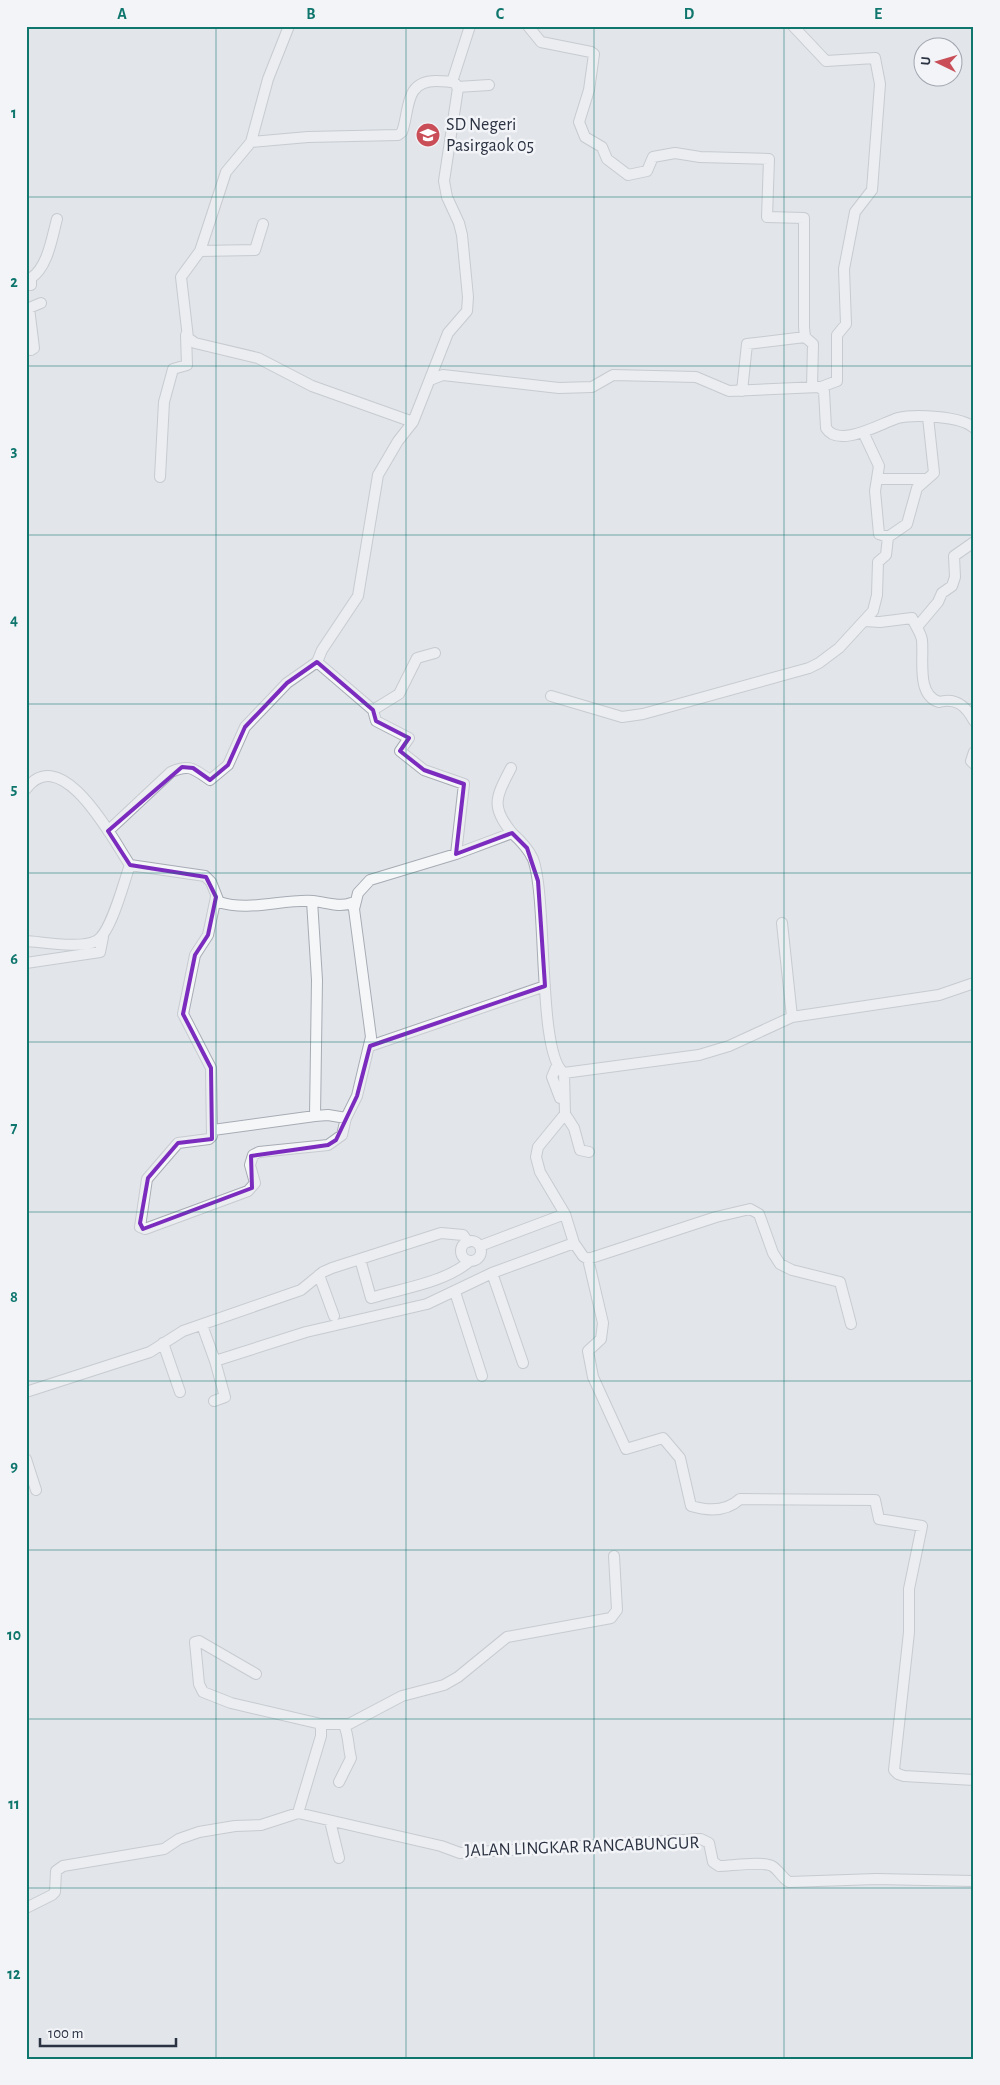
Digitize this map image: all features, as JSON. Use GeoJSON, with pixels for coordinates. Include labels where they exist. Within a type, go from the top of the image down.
{"type":"FeatureCollection","features":[{"type":"Feature","properties":{"kind":"street"},"geometry":{"type":"LineString","coordinates":[[160,477],[164,402],[173,369],[187,365],[186,329],[181,279],[200,250],[226,172],[251,142],[261,101],[275,58],[289,26]]}},
{"type":"Feature","properties":{"kind":"street"},"geometry":{"type":"LineString","coordinates":[[108,831],[171,772],[182,766],[193,768],[210,780],[228,765],[245,727],[287,683],[317,662],[322,650],[358,596],[376,479],[394,446],[413,422],[448,333],[466,313],[468,305],[462,235],[459,223],[447,198],[444,180],[455,84],[470,26]]}},
{"type":"Feature","properties":{"kind":"street"},"geometry":{"type":"LineString","coordinates":[[528,26],[541,42],[594,54],[589,90],[579,122],[585,137],[602,147],[607,159],[628,175],[647,171],[653,157],[675,153],[700,158],[769,159],[768,217],[804,218],[805,337]]}},
{"type":"Feature","properties":{"kind":"street"},"geometry":{"type":"LineString","coordinates":[[430,380],[443,375],[510,384],[567,388],[592,387],[613,375],[696,377],[709,381],[726,391],[816,387],[837,381],[837,335],[846,324],[844,269],[855,212],[872,190],[880,84],[875,58],[826,61],[793,26]]}},
{"type":"Feature","properties":{"kind":"street"},"geometry":{"type":"LineString","coordinates":[[251,142],[308,137],[398,135],[402,132],[410,98],[416,87],[427,81],[489,85]]}},
{"type":"Feature","properties":{"kind":"street"},"geometry":{"type":"LineString","coordinates":[[26,285],[31,285],[31,278],[37,273],[45,258],[57,219]]}},
{"type":"Feature","properties":{"kind":"street"},"geometry":{"type":"LineString","coordinates":[[200,250],[255,250],[263,224]]}},
{"type":"Feature","properties":{"kind":"street"},"geometry":{"type":"LineString","coordinates":[[26,350],[34,348],[29,308],[41,303]]}},
{"type":"Feature","properties":{"kind":"street"},"geometry":{"type":"LineString","coordinates":[[186,329],[188,338],[194,344],[266,361],[312,386],[413,422]]}},
{"type":"Feature","properties":{"kind":"street"},"geometry":{"type":"LineString","coordinates":[[742,391],[747,344],[805,337],[813,344],[816,387]]}},
{"type":"Feature","properties":{"kind":"street"},"geometry":{"type":"LineString","coordinates":[[816,387],[824,391],[828,430],[833,434],[850,436],[903,417],[928,417],[960,421],[974,428]]}},
{"type":"Feature","properties":{"kind":"street"},"geometry":{"type":"LineString","coordinates":[[551,696],[622,717],[652,712],[699,697],[809,668],[839,648],[865,622],[876,606],[878,562],[886,555],[888,538],[907,524],[917,488],[925,479],[933,474],[935,467],[928,417]]}},
{"type":"Feature","properties":{"kind":"street"},"geometry":{"type":"LineString","coordinates":[[863,432],[879,466],[875,491],[879,534],[888,538]]}},
{"type":"Feature","properties":{"kind":"street"},"geometry":{"type":"LineString","coordinates":[[878,479],[925,479]]}},
{"type":"Feature","properties":{"kind":"street"},"geometry":{"type":"LineString","coordinates":[[917,627],[938,602],[942,593],[952,586],[955,577],[954,556],[974,542]]}},
{"type":"Feature","properties":{"kind":"street"},"geometry":{"type":"LineString","coordinates":[[865,622],[912,618],[922,638],[924,688],[928,695],[939,702],[945,700],[960,703],[969,710],[974,720]]}},
{"type":"Feature","properties":{"kind":"street"},"geometry":{"type":"LineString","coordinates":[[373,710],[399,694],[417,658],[436,653]]}},
{"type":"Feature","properties":{"kind":"street"},"geometry":{"type":"LineString","coordinates":[[317,662],[373,710],[376,721],[409,738],[400,750],[424,770],[464,784],[456,854]]}},
{"type":"Feature","properties":{"kind":"street"},"geometry":{"type":"LineString","coordinates":[[974,752],[971,760],[974,764]]}},
{"type":"Feature","properties":{"kind":"street"},"geometry":{"type":"LineString","coordinates":[[510,768],[499,791],[497,803],[502,820],[527,848],[535,868],[553,1056],[560,1069],[564,1110],[574,1128],[581,1151],[589,1152]]}},
{"type":"Feature","properties":{"kind":"street"},"geometry":{"type":"LineString","coordinates":[[26,788],[41,777],[52,775],[60,777],[81,795],[130,865],[205,876],[211,882],[216,897],[221,903],[240,906],[286,901],[312,901],[342,905],[351,903],[354,909],[370,1016],[370,1046],[357,1096],[346,1118],[342,1135],[328,1146],[260,1152],[253,1155],[250,1166],[254,1182],[248,1191],[142,1229],[140,1223],[148,1178],[177,1144],[210,1138],[213,1130],[212,1068],[183,1014],[194,955],[208,935],[216,897]]}},
{"type":"Feature","properties":{"kind":"street"},"geometry":{"type":"LineString","coordinates":[[354,909],[358,894],[370,880],[456,854],[512,833]]}},
{"type":"Feature","properties":{"kind":"street"},"geometry":{"type":"LineString","coordinates":[[26,963],[100,952],[103,937],[130,865]]}},
{"type":"Feature","properties":{"kind":"street"},"geometry":{"type":"LineString","coordinates":[[312,901],[317,980],[315,1116]]}},
{"type":"Feature","properties":{"kind":"street"},"geometry":{"type":"LineString","coordinates":[[782,923],[792,1017]]}},
{"type":"Feature","properties":{"kind":"street"},"geometry":{"type":"LineString","coordinates":[[26,941],[91,943],[103,937]]}},
{"type":"Feature","properties":{"kind":"street"},"geometry":{"type":"LineString","coordinates":[[560,1069],[699,1055],[728,1046],[792,1017],[938,995],[974,983]]}},
{"type":"Feature","properties":{"kind":"street"},"geometry":{"type":"LineString","coordinates":[[370,1046],[545,986]]}},
{"type":"Feature","properties":{"kind":"street"},"geometry":{"type":"LineString","coordinates":[[564,1110],[538,1147],[536,1157],[540,1172],[565,1214],[574,1243],[583,1256],[588,1258],[716,1217],[741,1210],[752,1210],[759,1214],[764,1223],[778,1262],[792,1270],[840,1282],[851,1324]]}},
{"type":"Feature","properties":{"kind":"street"},"geometry":{"type":"LineString","coordinates":[[213,1130],[315,1116],[328,1115],[346,1118]]}},
{"type":"Feature","properties":{"kind":"street"},"geometry":{"type":"LineString","coordinates":[[480,1246],[565,1214]]}},
{"type":"Feature","properties":{"kind":"street"},"geometry":{"type":"LineString","coordinates":[[26,1392],[150,1352],[183,1331],[293,1293],[318,1275],[360,1259],[441,1233],[463,1235],[468,1242]]}},
{"type":"Feature","properties":{"kind":"street"},"geometry":{"type":"LineString","coordinates":[[470,1261],[464,1258],[461,1253],[463,1246],[468,1242],[475,1242],[480,1246]]}},
{"type":"Feature","properties":{"kind":"street"},"geometry":{"type":"LineString","coordinates":[[215,1361],[306,1332],[428,1304],[492,1273],[574,1243]]}},
{"type":"Feature","properties":{"kind":"street"},"geometry":{"type":"LineString","coordinates":[[360,1259],[371,1298],[442,1277],[459,1270],[480,1256],[480,1246]]}},
{"type":"Feature","properties":{"kind":"street"},"geometry":{"type":"LineString","coordinates":[[588,1258],[603,1324],[601,1339],[588,1351],[593,1377],[626,1449],[663,1438],[680,1458],[691,1506],[707,1511],[733,1506],[740,1499],[876,1500],[879,1518],[922,1526],[909,1589],[908,1643],[894,1770],[904,1776],[974,1780]]}},
{"type":"Feature","properties":{"kind":"street"},"geometry":{"type":"LineString","coordinates":[[492,1273],[523,1363]]}},
{"type":"Feature","properties":{"kind":"street"},"geometry":{"type":"LineString","coordinates":[[318,1275],[334,1316]]}},
{"type":"Feature","properties":{"kind":"street"},"geometry":{"type":"LineString","coordinates":[[455,1292],[482,1376]]}},
{"type":"Feature","properties":{"kind":"street"},"geometry":{"type":"LineString","coordinates":[[202,1325],[225,1397],[214,1401]]}},
{"type":"Feature","properties":{"kind":"street"},"geometry":{"type":"LineString","coordinates":[[163,1343],[180,1392]]}},
{"type":"Feature","properties":{"kind":"street"},"geometry":{"type":"LineString","coordinates":[[26,1459],[36,1490]]}},
{"type":"Feature","properties":{"kind":"street"},"geometry":{"type":"LineString","coordinates":[[256,1674],[199,1641],[195,1642],[199,1684],[203,1692],[231,1703],[321,1724],[344,1725],[402,1696],[447,1684],[496,1647],[503,1638],[611,1618],[617,1610],[614,1556]]}},
{"type":"Feature","properties":{"kind":"street"},"geometry":{"type":"LineString","coordinates":[[26,1908],[52,1896],[55,1892],[56,1871],[63,1866],[164,1849],[179,1839],[199,1832],[235,1826],[261,1825],[298,1813],[321,1736],[321,1724]]}},
{"type":"Feature","properties":{"kind":"street"},"geometry":{"type":"LineString","coordinates":[[339,1782],[351,1758],[348,1750],[349,1737],[344,1725]]}},
{"type":"Feature","properties":{"kind":"street","name":"JALAN LINGKAR RANCABUNGUR"},"geometry":{"type":"LineString","coordinates":[[298,1813],[466,1853],[701,1839],[709,1843],[714,1862],[719,1866],[769,1864],[777,1869],[782,1878],[789,1882],[876,1879],[974,1881]]}},
{"type":"Feature","properties":{"kind":"street"},"geometry":{"type":"LineString","coordinates":[[330,1821],[339,1858]]}},
{"type":"Feature","properties":{"kind":"highlighted area"},"geometry":{"type":"Polygon","coordinates":[[[317,662],[373,710],[376,721],[409,738],[400,751],[424,770],[464,784],[456,854],[512,833],[527,848],[538,881],[545,986],[370,1046],[357,1096],[336,1140],[328,1145],[251,1156],[252,1188],[143,1229],[140,1223],[148,1178],[178,1143],[212,1139],[211,1068],[183,1014],[195,955],[208,935],[216,897],[206,877],[130,865],[108,831],[182,767],[193,768],[210,780],[228,765],[245,727],[287,683],[317,662]]]}},
{"type":"Feature","properties":{"kind":"place","name":"SD Negeri Pasirgaok 05"},"geometry":{"type":"Point","coordinates":[428,135]}}]}
